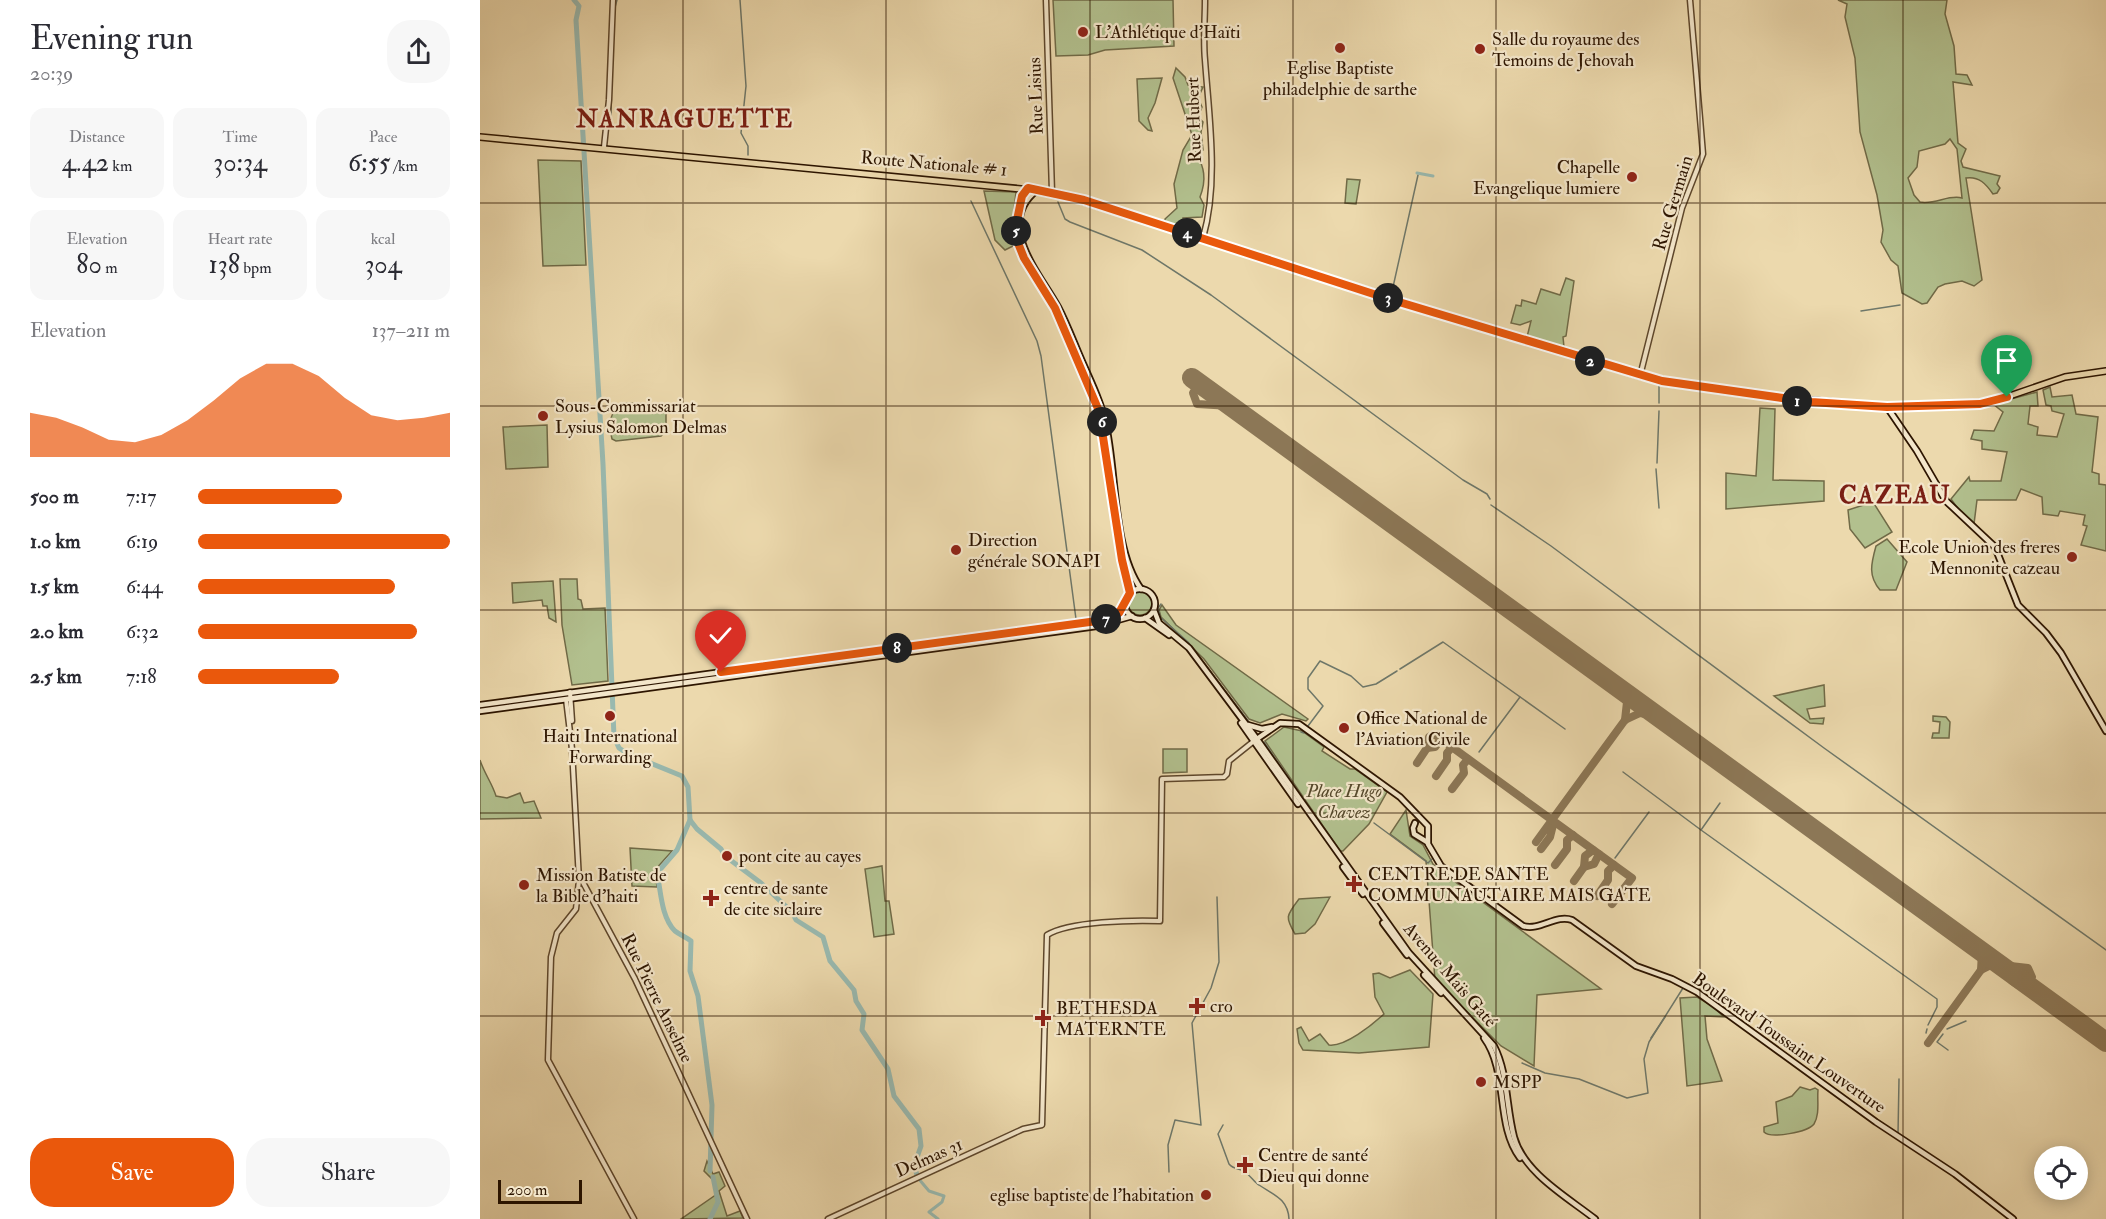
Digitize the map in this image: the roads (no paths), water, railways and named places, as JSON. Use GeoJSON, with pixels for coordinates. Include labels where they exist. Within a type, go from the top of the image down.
{"type":"FeatureCollection","features":[{"type":"Feature","properties":{"kind":"main road","name":"Route Nationale # 1"},"geometry":{"type":"LineString","coordinates":[[480,137],[1039,189],[1062,194],[1640,376],[1789,400],[1887,407],[1986,403],[2065,377],[2106,371]]}},
{"type":"Feature","properties":{"kind":"main road"},"geometry":{"type":"LineString","coordinates":[[480,711],[568,699],[620,688],[1097,621],[1110,618],[1125,606],[1130,593],[1122,560],[1099,411],[1055,308],[1024,258],[1018,243],[1016,225],[1022,196],[1028,188]]}},
{"type":"Feature","properties":{"kind":"main road"},"geometry":{"type":"LineString","coordinates":[[620,688],[1096,626],[1132,616],[1145,618],[1154,610],[1153,596],[1141,589],[1127,564],[1102,410],[1063,317],[1027,256],[1020,238],[1020,223],[1024,207],[1031,195],[1039,189]]}},
{"type":"Feature","properties":{"kind":"main road"},"geometry":{"type":"LineString","coordinates":[[1887,407],[1949,504],[1995,548],[2016,603],[2046,633],[2061,653],[2106,730]]}},
{"type":"Feature","properties":{"kind":"main road"},"geometry":{"type":"LineString","coordinates":[[1130,593],[1141,589]]}},
{"type":"Feature","properties":{"kind":"main road"},"geometry":{"type":"LineString","coordinates":[[1125,606],[1132,616]]}},
{"type":"Feature","properties":{"kind":"main road","name":"Avenue Maïs Gaté"},"geometry":{"type":"LineString","coordinates":[[1154,610],[1159,623],[1189,648],[1256,740]]}},
{"type":"Feature","properties":{"kind":"main road","name":"Avenue Maïs Gaté"},"geometry":{"type":"LineString","coordinates":[[1145,618],[1152,621],[1186,649],[1256,740],[1409,953],[1494,1046],[1501,1064],[1514,1137],[1520,1153],[1535,1170],[1593,1219]]}},
{"type":"Feature","properties":{"kind":"main road"},"geometry":{"type":"LineString","coordinates":[[480,705],[568,692],[609,690]]}},
{"type":"Feature","properties":{"kind":"main road"},"geometry":{"type":"LineString","coordinates":[[1244,722],[1256,728],[1285,722],[1299,724],[1394,792],[1413,811],[1422,821],[1428,826],[1427,834],[1419,837],[1413,831],[1415,823],[1413,811]]}},
{"type":"Feature","properties":{"kind":"main road"},"geometry":{"type":"LineString","coordinates":[[1256,740],[1274,726]]}},
{"type":"Feature","properties":{"kind":"main road"},"geometry":{"type":"LineString","coordinates":[[1415,823],[1422,821]]}},
{"type":"Feature","properties":{"kind":"main road","name":"Boulevard Toussaint Louverture"},"geometry":{"type":"LineString","coordinates":[[1427,834],[1428,844]]}},
{"type":"Feature","properties":{"kind":"main road","name":"Boulevard Toussaint Louverture"},"geometry":{"type":"LineString","coordinates":[[1419,837],[1428,844],[1449,873],[1523,926],[1532,928],[1562,919],[1572,920],[1636,966],[1697,992],[1876,1122],[1955,1174],[2013,1219]]}},
{"type":"Feature","properties":{"kind":"street"},"geometry":{"type":"LineString","coordinates":[[604,147],[609,100],[613,0]]}},
{"type":"Feature","properties":{"kind":"street","name":"Rue Lisius"},"geometry":{"type":"LineString","coordinates":[[1046,0],[1053,192]]}},
{"type":"Feature","properties":{"kind":"street","name":"Rue Hubert"},"geometry":{"type":"LineString","coordinates":[[1203,238],[1208,216],[1210,141],[1205,60],[1205,0]]}},
{"type":"Feature","properties":{"kind":"street","name":"Rue Germain"},"geometry":{"type":"LineString","coordinates":[[1640,376],[1678,221],[1703,154],[1690,0]]}},
{"type":"Feature","properties":{"kind":"street"},"geometry":{"type":"LineString","coordinates":[[568,692],[579,874],[576,909],[557,933],[551,957],[548,1060],[634,1219]]}},
{"type":"Feature","properties":{"kind":"street","name":"Delmas 31"},"geometry":{"type":"LineString","coordinates":[[828,1219],[1023,1129],[1042,1125],[1047,935],[1125,920],[1160,921],[1162,779],[1224,777],[1229,760],[1256,740]]}},
{"type":"Feature","properties":{"kind":"street","name":"Rue Pierre Anselme"},"geometry":{"type":"LineString","coordinates":[[579,874],[635,979],[747,1219]]}},
{"type":"Feature","properties":{"kind":"waterway"},"geometry":{"type":"LineString","coordinates":[[574,0],[579,6],[576,20],[603,464],[614,737],[619,748],[628,754],[682,776],[688,787],[690,820],[697,829],[721,849],[725,856],[761,883],[792,912],[796,920],[823,937],[830,961],[854,990],[856,1001],[864,1014],[862,1030],[888,1069],[894,1096],[919,1129],[921,1146],[914,1166],[918,1178]]}},
{"type":"Feature","properties":{"kind":"waterway"},"geometry":{"type":"LineString","coordinates":[[614,11],[617,0]]}},
{"type":"Feature","properties":{"kind":"waterway"},"geometry":{"type":"LineString","coordinates":[[740,0],[746,86],[741,133],[748,146],[748,155]]}},
{"type":"Feature","properties":{"kind":"waterway"},"geometry":{"type":"LineString","coordinates":[[611,85],[611,125]]}},
{"type":"Feature","properties":{"kind":"waterway"},"geometry":{"type":"LineString","coordinates":[[1417,173],[1433,176]]}},
{"type":"Feature","properties":{"kind":"waterway"},"geometry":{"type":"LineString","coordinates":[[1391,296],[1418,175]]}},
{"type":"Feature","properties":{"kind":"waterway"},"geometry":{"type":"LineString","coordinates":[[971,201],[1037,341],[1041,356],[1076,619]]}},
{"type":"Feature","properties":{"kind":"waterway"},"geometry":{"type":"LineString","coordinates":[[1058,202],[1065,219],[1142,250],[1211,295],[1463,480],[1487,494],[1490,499]]}},
{"type":"Feature","properties":{"kind":"waterway"},"geometry":{"type":"LineString","coordinates":[[1861,311],[1900,305]]}},
{"type":"Feature","properties":{"kind":"waterway"},"geometry":{"type":"LineString","coordinates":[[1659,385],[1659,403]]}},
{"type":"Feature","properties":{"kind":"waterway"},"geometry":{"type":"LineString","coordinates":[[1663,386],[1694,390]]}},
{"type":"Feature","properties":{"kind":"waterway"},"geometry":{"type":"LineString","coordinates":[[1700,391],[1742,397]]}},
{"type":"Feature","properties":{"kind":"waterway"},"geometry":{"type":"LineString","coordinates":[[1657,463],[1659,411]]}},
{"type":"Feature","properties":{"kind":"waterway"},"geometry":{"type":"LineString","coordinates":[[1656,469],[1659,508]]}},
{"type":"Feature","properties":{"kind":"waterway"},"geometry":{"type":"LineString","coordinates":[[1491,505],[1551,546],[1824,748],[2106,950]]}},
{"type":"Feature","properties":{"kind":"waterway"},"geometry":{"type":"LineString","coordinates":[[1161,604],[1158,608],[1160,617],[1188,642],[1249,722]]}},
{"type":"Feature","properties":{"kind":"waterway"},"geometry":{"type":"LineString","coordinates":[[1400,669],[1443,642],[1565,729]]}},
{"type":"Feature","properties":{"kind":"waterway"},"geometry":{"type":"LineString","coordinates":[[1308,726],[1323,706],[1308,689],[1308,678],[1320,661],[1351,676],[1363,687],[1376,684],[1397,671]]}},
{"type":"Feature","properties":{"kind":"waterway"},"geometry":{"type":"LineString","coordinates":[[1479,752],[1520,697]]}},
{"type":"Feature","properties":{"kind":"waterway"},"geometry":{"type":"LineString","coordinates":[[1264,742],[1318,821]]}},
{"type":"Feature","properties":{"kind":"waterway"},"geometry":{"type":"LineString","coordinates":[[1623,772],[1701,830],[1720,803]]}},
{"type":"Feature","properties":{"kind":"waterway"},"geometry":{"type":"LineString","coordinates":[[1615,858],[1649,812]]}},
{"type":"Feature","properties":{"kind":"waterway"},"geometry":{"type":"LineString","coordinates":[[690,820],[677,850],[657,873],[667,919],[675,931],[691,941],[690,971],[698,996],[712,1105],[710,1171]]}},
{"type":"Feature","properties":{"kind":"waterway"},"geometry":{"type":"LineString","coordinates":[[1374,823],[1428,863],[1432,859]]}},
{"type":"Feature","properties":{"kind":"waterway"},"geometry":{"type":"LineString","coordinates":[[1701,830],[1937,999],[1937,1007],[1928,1025]]}},
{"type":"Feature","properties":{"kind":"waterway"},"geometry":{"type":"LineString","coordinates":[[1169,1172],[1168,1145],[1175,1120],[1201,1125],[1192,1023],[1211,988],[1219,962],[1217,897]]}},
{"type":"Feature","properties":{"kind":"waterway"},"geometry":{"type":"LineString","coordinates":[[1522,1063],[1545,1073],[1579,1079],[1627,1098],[1648,1093],[1644,1059],[1649,1042],[1683,988]]}},
{"type":"Feature","properties":{"kind":"waterway"},"geometry":{"type":"LineString","coordinates":[[1651,1038],[1665,1017]]}},
{"type":"Feature","properties":{"kind":"waterway"},"geometry":{"type":"LineString","coordinates":[[1947,1029],[1966,1021]]}},
{"type":"Feature","properties":{"kind":"waterway"},"geometry":{"type":"LineString","coordinates":[[1926,1033],[1927,1029]]}},
{"type":"Feature","properties":{"kind":"waterway"},"geometry":{"type":"LineString","coordinates":[[1943,1034],[1937,1042],[1948,1050]]}},
{"type":"Feature","properties":{"kind":"waterway"},"geometry":{"type":"LineString","coordinates":[[1898,1134],[1899,1079]]}},
{"type":"Feature","properties":{"kind":"waterway"},"geometry":{"type":"LineString","coordinates":[[1223,1125],[1218,1134],[1229,1164],[1245,1172],[1257,1184],[1279,1198],[1286,1207],[1289,1219]]}},
{"type":"Feature","properties":{"kind":"waterway"},"geometry":{"type":"LineString","coordinates":[[710,1219],[718,1202],[713,1177]]}},
{"type":"Feature","properties":{"kind":"waterway"},"geometry":{"type":"LineString","coordinates":[[918,1178],[929,1191],[944,1196],[942,1202],[929,1212],[938,1219]]}},
{"type":"Feature","properties":{"kind":"place","name":"L'Athlétique d'Haïti"},"geometry":{"type":"Point","coordinates":[1083,32]}},
{"type":"Feature","properties":{"kind":"place","name":"Eglise Baptiste philadelphie de sarthe"},"geometry":{"type":"Point","coordinates":[1340,48]}},
{"type":"Feature","properties":{"kind":"place","name":"Salle du royaume des Temoins de Jehovah"},"geometry":{"type":"Point","coordinates":[1480,49]}},
{"type":"Feature","properties":{"kind":"place","name":"Chapelle Evangelique lumiere"},"geometry":{"type":"Point","coordinates":[1632,177]}},
{"type":"Feature","properties":{"kind":"place","name":"Sous-Commissariat Lysius Salomon Delmas"},"geometry":{"type":"Point","coordinates":[543,416]}},
{"type":"Feature","properties":{"kind":"place","name":"Direction générale SONAPI"},"geometry":{"type":"Point","coordinates":[956,550]}},
{"type":"Feature","properties":{"kind":"place","name":"Ecole Union des freres Mennonite cazeau"},"geometry":{"type":"Point","coordinates":[2072,557]}},
{"type":"Feature","properties":{"kind":"place","name":"Haiti International Forwarding"},"geometry":{"type":"Point","coordinates":[610,716]}},
{"type":"Feature","properties":{"kind":"place","name":"Office National de l'Aviation Civile"},"geometry":{"type":"Point","coordinates":[1344,728]}},
{"type":"Feature","properties":{"kind":"place","name":"pont cite au cayes"},"geometry":{"type":"Point","coordinates":[727,856]}},
{"type":"Feature","properties":{"kind":"place","name":"CENTRE DE SANTE COMMUNAUTAIRE MAIS GATE"},"geometry":{"type":"Point","coordinates":[1354,884]}},
{"type":"Feature","properties":{"kind":"place","name":"Mission Batiste de la Bible d'haiti"},"geometry":{"type":"Point","coordinates":[524,885]}},
{"type":"Feature","properties":{"kind":"place","name":"centre de sante de cite siclaire"},"geometry":{"type":"Point","coordinates":[711,898]}},
{"type":"Feature","properties":{"kind":"place","name":"cro"},"geometry":{"type":"Point","coordinates":[1197,1006]}},
{"type":"Feature","properties":{"kind":"place","name":"BETHESDA MATERNTE"},"geometry":{"type":"Point","coordinates":[1043,1018]}},
{"type":"Feature","properties":{"kind":"place","name":"MSPP"},"geometry":{"type":"Point","coordinates":[1481,1082]}},
{"type":"Feature","properties":{"kind":"place","name":"Centre de santé Dieu qui donne"},"geometry":{"type":"Point","coordinates":[1245,1165]}},
{"type":"Feature","properties":{"kind":"place","name":"eglise baptiste de l'habitation"},"geometry":{"type":"Point","coordinates":[1206,1195]}},
{"type":"Feature","properties":{"kind":"district","name":"NANRAGUETTE"},"geometry":{"type":"Point","coordinates":[685,119]}},
{"type":"Feature","properties":{"kind":"district","name":"CAZEAU"},"geometry":{"type":"Point","coordinates":[1895,495]}},
{"type":"Feature","properties":{"kind":"park label","name":"Place Hugo Chavez"},"geometry":{"type":"Point","coordinates":[1344,801]}}]}
